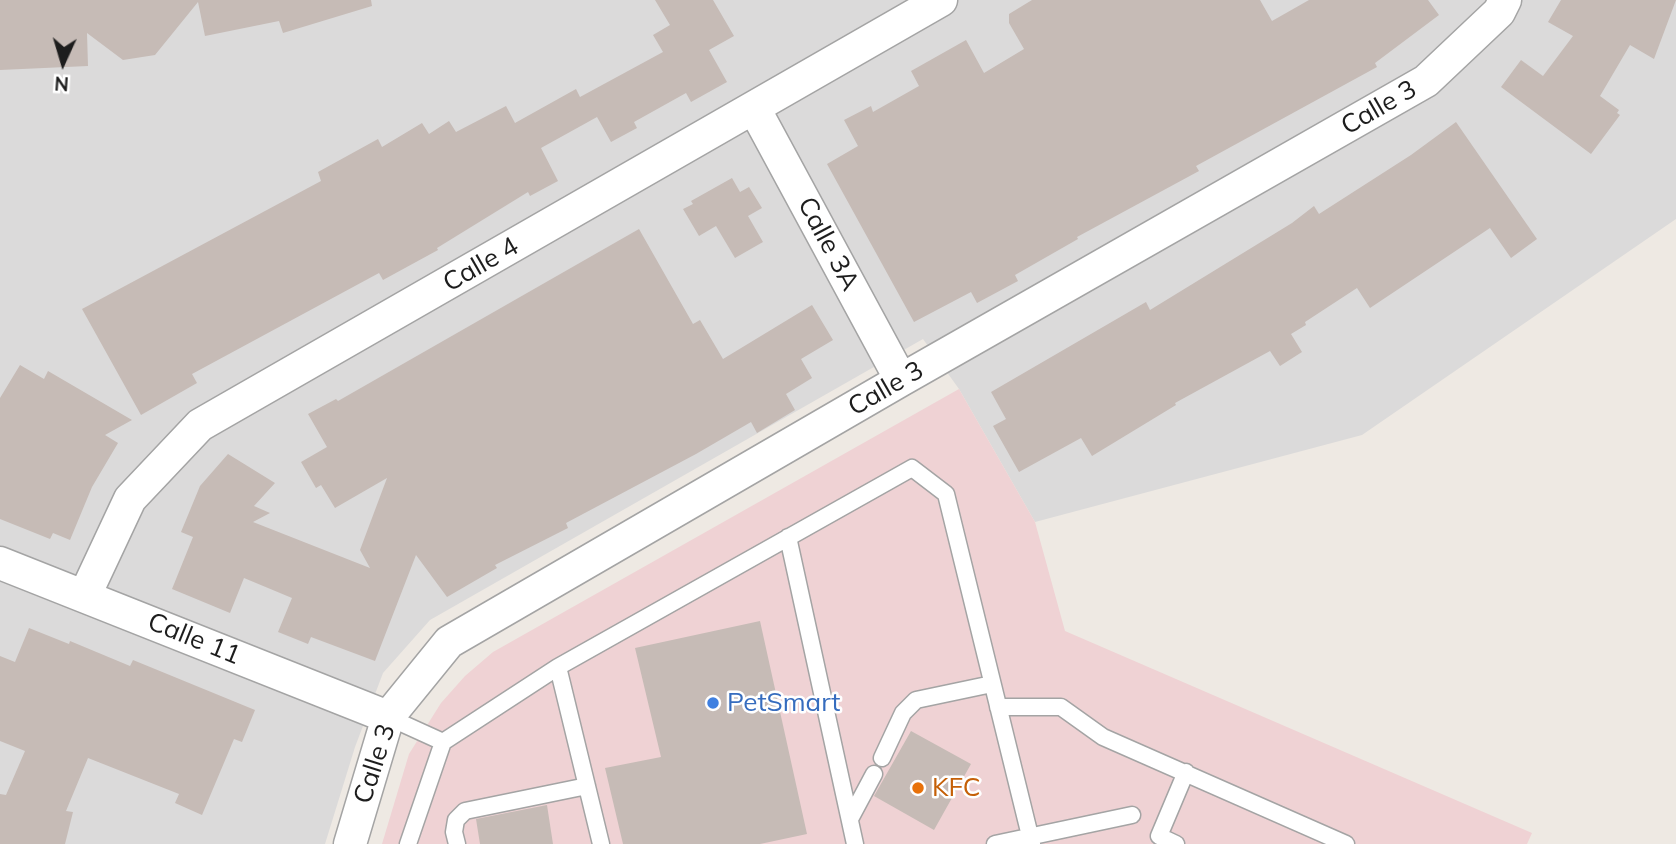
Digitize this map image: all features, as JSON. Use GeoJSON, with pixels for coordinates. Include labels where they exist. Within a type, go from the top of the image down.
{"type":"FeatureCollection","features":[{"type":"Feature","properties":{"kind":"street","name":"Calle 4"},"geometry":{"type":"LineString","coordinates":[[85,595],[130,499],[200,425],[941,0]]}},
{"type":"Feature","properties":{"kind":"street","name":"Calle 3"},"geometry":{"type":"LineString","coordinates":[[350,844],[388,717],[449,642],[901,380],[1426,81],[1499,12],[1505,0]]}},
{"type":"Feature","properties":{"kind":"street","name":"Calle 3A"},"geometry":{"type":"LineString","coordinates":[[754,108],[901,380]]}},
{"type":"Feature","properties":{"kind":"street","name":"Calle 11"},"geometry":{"type":"LineString","coordinates":[[0,563],[388,717]]}},
{"type":"Feature","properties":{"kind":"lane"},"geometry":{"type":"LineString","coordinates":[[409,843],[443,742],[558,667],[912,468],[946,494],[1031,840]]}},
{"type":"Feature","properties":{"kind":"lane"},"geometry":{"type":"LineString","coordinates":[[788,537],[855,844]]}},
{"type":"Feature","properties":{"kind":"lane"},"geometry":{"type":"LineString","coordinates":[[558,667],[601,844]]}},
{"type":"Feature","properties":{"kind":"lane"},"geometry":{"type":"LineString","coordinates":[[882,758],[903,713],[916,700],[992,684]]}},
{"type":"Feature","properties":{"kind":"lane"},"geometry":{"type":"LineString","coordinates":[[998,707],[1061,707],[1103,737],[1346,844]]}},
{"type":"Feature","properties":{"kind":"lane"},"geometry":{"type":"LineString","coordinates":[[388,717],[443,742]]}},
{"type":"Feature","properties":{"kind":"lane"},"geometry":{"type":"LineString","coordinates":[[1176,844],[1159,836],[1186,772]]}},
{"type":"Feature","properties":{"kind":"lane"},"geometry":{"type":"LineString","coordinates":[[850,819],[874,774]]}},
{"type":"Feature","properties":{"kind":"lane"},"geometry":{"type":"LineString","coordinates":[[457,844],[454,832],[456,820],[466,811],[587,786]]}},
{"type":"Feature","properties":{"kind":"lane"},"geometry":{"type":"LineString","coordinates":[[995,844],[1031,840],[1132,815]]}},
{"type":"Feature","properties":{"kind":"shaded area"},"geometry":{"type":"Polygon","coordinates":[[[0,0],[1676,0],[1676,219],[1362,435],[1035,522],[959,389],[923,339],[430,620],[383,673],[355,747],[325,844],[0,844],[0,0]]]}},
{"type":"Feature","properties":{"kind":"shaded area"},"geometry":{"type":"Polygon","coordinates":[[[959,389],[1035,522],[1065,631],[1532,833],[1527,844],[382,844],[409,754],[441,703],[465,676],[493,652],[959,389]]]}},
{"type":"Feature","properties":{"kind":"building"},"geometry":{"type":"Polygon","coordinates":[[[0,0],[371,0],[372,6],[283,33],[279,21],[205,36],[198,2],[155,55],[123,60],[87,33],[88,66],[0,70],[0,0]]]}},
{"type":"Feature","properties":{"kind":"building"},"geometry":{"type":"Polygon","coordinates":[[[655,0],[713,0],[734,36],[709,50],[727,82],[691,102],[686,93],[634,122],[637,128],[611,142],[597,117],[541,148],[558,181],[530,196],[528,192],[437,248],[438,250],[383,280],[379,273],[192,374],[197,383],[141,415],[82,309],[321,181],[318,172],[378,139],[382,147],[422,123],[429,134],[449,121],[456,132],[506,106],[515,123],[576,89],[580,97],[663,52],[653,35],[670,25],[655,0]]]}},
{"type":"Feature","properties":{"kind":"building"},"geometry":{"type":"Polygon","coordinates":[[[1032,0],[1260,0],[1272,21],[1309,0],[1428,0],[1439,15],[1375,63],[1377,67],[1196,166],[1199,171],[1077,237],[1078,239],[1015,275],[1018,281],[977,303],[971,292],[914,322],[827,164],[858,146],[844,120],[871,106],[873,112],[919,86],[911,71],[966,40],[984,73],[1024,49],[1009,23],[1009,14],[1032,0]]]}},
{"type":"Feature","properties":{"kind":"building"},"geometry":{"type":"Polygon","coordinates":[[[1561,0],[1676,0],[1654,59],[1630,45],[1600,96],[1619,110],[1617,113],[1620,115],[1591,154],[1501,87],[1521,60],[1543,76],[1573,36],[1548,22],[1561,0]]]}},
{"type":"Feature","properties":{"kind":"building"},"geometry":{"type":"Polygon","coordinates":[[[1456,122],[1537,239],[1511,258],[1490,228],[1370,308],[1357,288],[1305,322],[1306,325],[1291,334],[1302,352],[1280,366],[1270,351],[1175,403],[1176,405],[1092,456],[1081,438],[1019,472],[993,426],[1006,419],[991,392],[1146,302],[1150,310],[1292,223],[1314,206],[1319,214],[1411,155],[1456,122]]]}},
{"type":"Feature","properties":{"kind":"building"},"geometry":{"type":"Polygon","coordinates":[[[732,178],[740,192],[749,187],[762,208],[748,216],[763,242],[735,258],[716,226],[699,236],[683,209],[693,204],[691,201],[732,178]]]}},
{"type":"Feature","properties":{"kind":"building"},"geometry":{"type":"Polygon","coordinates":[[[639,229],[693,324],[700,320],[723,359],[812,305],[833,340],[801,359],[812,378],[786,394],[795,410],[757,433],[751,422],[566,523],[568,528],[495,565],[497,568],[447,597],[416,555],[375,661],[311,637],[308,644],[278,632],[292,598],[244,578],[230,613],[172,589],[193,537],[181,532],[200,486],[228,454],[275,483],[254,506],[270,513],[253,522],[370,568],[360,550],[387,478],[335,508],[321,485],[316,488],[301,462],[327,447],[308,414],[336,399],[338,401],[639,229]]]}},
{"type":"Feature","properties":{"kind":"building"},"geometry":{"type":"Polygon","coordinates":[[[20,365],[44,379],[48,371],[132,420],[105,435],[118,443],[92,487],[70,540],[53,533],[50,539],[0,519],[0,398],[20,365]]]}},
{"type":"Feature","properties":{"kind":"building","name":"PetSmart"},"geometry":{"type":"Polygon","coordinates":[[[760,621],[807,834],[760,844],[623,844],[605,768],[661,757],[635,648],[760,621]]]}},
{"type":"Feature","properties":{"kind":"building"},"geometry":{"type":"Polygon","coordinates":[[[29,628],[69,644],[70,641],[130,666],[133,660],[255,710],[242,742],[234,739],[202,815],[175,803],[179,794],[88,758],[66,811],[73,812],[65,844],[0,844],[0,794],[6,795],[25,751],[0,741],[0,656],[15,662],[29,628]]]}},
{"type":"Feature","properties":{"kind":"building","name":"KFC"},"geometry":{"type":"Polygon","coordinates":[[[911,731],[971,764],[934,830],[874,796],[911,731]]]}},
{"type":"Feature","properties":{"kind":"building"},"geometry":{"type":"Polygon","coordinates":[[[547,805],[553,844],[480,844],[476,819],[547,805]]]}},
{"type":"Feature","properties":{"kind":"place","name":"PetSmart"},"geometry":{"type":"Point","coordinates":[713,703]}},
{"type":"Feature","properties":{"kind":"place","name":"KFC"},"geometry":{"type":"Point","coordinates":[918,788]}}]}
